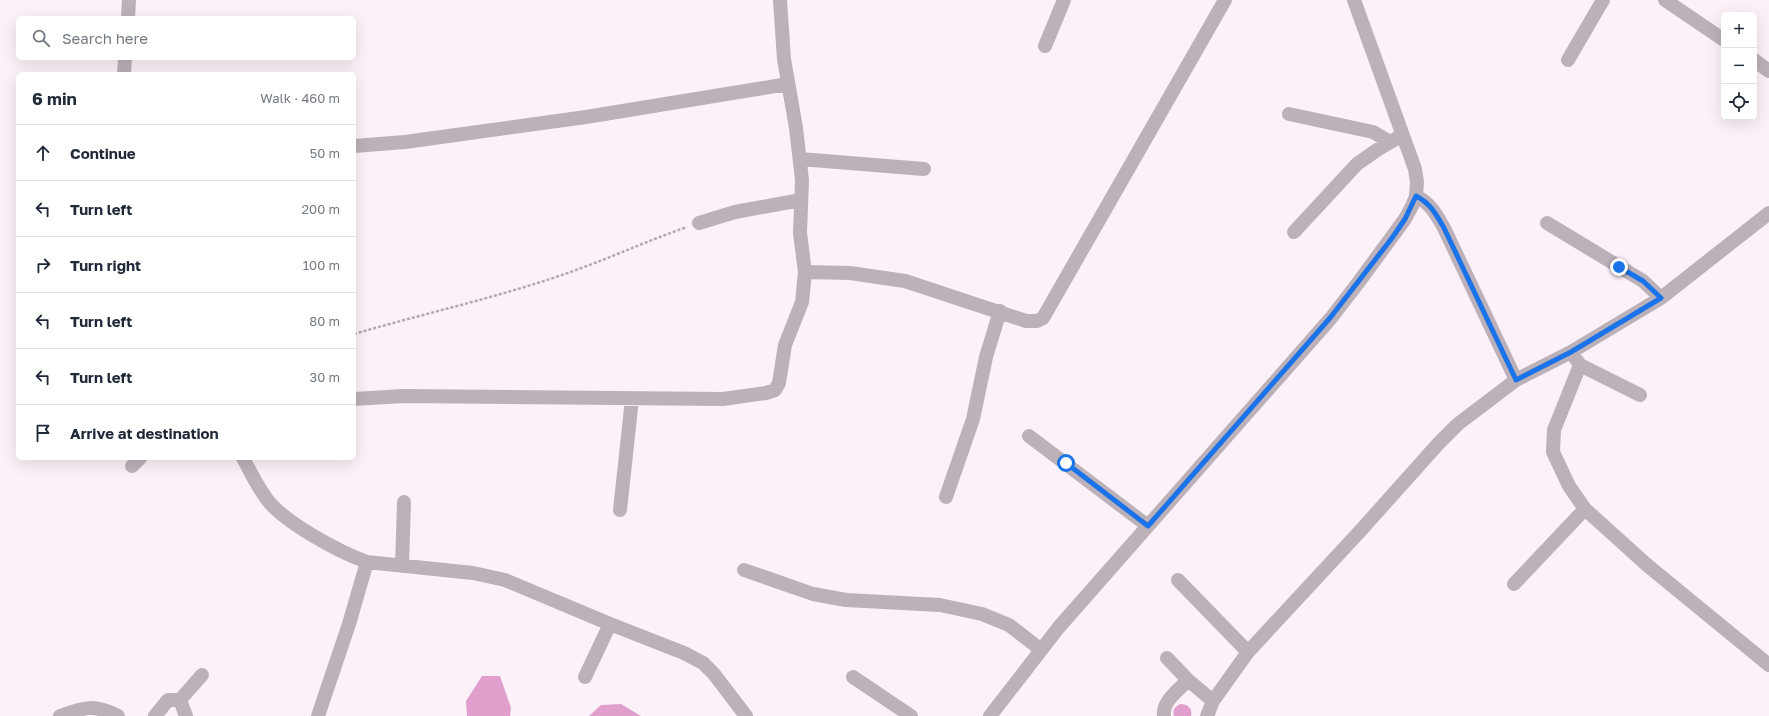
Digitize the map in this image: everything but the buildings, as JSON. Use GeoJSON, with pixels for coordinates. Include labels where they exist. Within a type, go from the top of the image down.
{"type":"FeatureCollection","features":[{"type":"Feature","properties":{"kind":"street"},"geometry":{"type":"LineString","coordinates":[[128,16],[129,0]]}},
{"type":"Feature","properties":{"kind":"street"},"geometry":{"type":"LineString","coordinates":[[356,398],[403,396],[722,399],[766,393],[775,390],[779,383],[786,345],[802,302],[805,272],[800,233],[802,180],[796,128],[788,84],[780,0]]}},
{"type":"Feature","properties":{"kind":"street"},"geometry":{"type":"LineString","coordinates":[[1045,46],[1064,0]]}},
{"type":"Feature","properties":{"kind":"street"},"geometry":{"type":"LineString","coordinates":[[805,272],[850,273],[906,281],[1026,321],[1037,321],[1043,318],[1225,0]]}},
{"type":"Feature","properties":{"kind":"street"},"geometry":{"type":"LineString","coordinates":[[990,716],[1040,649],[1330,318],[1405,219],[1416,196],[1417,182],[1415,169],[1396,139],[1354,0]]}},
{"type":"Feature","properties":{"kind":"street"},"geometry":{"type":"LineString","coordinates":[[1568,60],[1603,0]]}},
{"type":"Feature","properties":{"kind":"street"},"geometry":{"type":"LineString","coordinates":[[1665,0],[1721,38]]}},
{"type":"Feature","properties":{"kind":"street"},"geometry":{"type":"LineString","coordinates":[[124,72],[125,60]]}},
{"type":"Feature","properties":{"kind":"street"},"geometry":{"type":"LineString","coordinates":[[1757,62],[1769,71]]}},
{"type":"Feature","properties":{"kind":"street"},"geometry":{"type":"LineString","coordinates":[[356,146],[405,142],[586,117],[788,84]]}},
{"type":"Feature","properties":{"kind":"street"},"geometry":{"type":"LineString","coordinates":[[1289,114],[1373,132],[1396,139]]}},
{"type":"Feature","properties":{"kind":"street"},"geometry":{"type":"LineString","coordinates":[[1294,232],[1357,164],[1396,139]]}},
{"type":"Feature","properties":{"kind":"street"},"geometry":{"type":"LineString","coordinates":[[800,159],[924,169]]}},
{"type":"Feature","properties":{"kind":"street"},"geometry":{"type":"LineString","coordinates":[[1416,196],[1426,201],[1444,228],[1516,380]]}},
{"type":"Feature","properties":{"kind":"street"},"geometry":{"type":"LineString","coordinates":[[699,223],[734,212],[801,200]]}},
{"type":"Feature","properties":{"kind":"street"},"geometry":{"type":"LineString","coordinates":[[1207,716],[1213,701],[1248,652],[1458,424],[1516,380],[1571,352],[1661,298],[1769,213]]}},
{"type":"Feature","properties":{"kind":"street"},"geometry":{"type":"LineString","coordinates":[[1546,223],[1643,281],[1661,298]]}},
{"type":"Feature","properties":{"kind":"street"},"geometry":{"type":"LineString","coordinates":[[946,497],[973,419],[986,357],[1000,312]]}},
{"type":"Feature","properties":{"kind":"street"},"geometry":{"type":"LineString","coordinates":[[1571,352],[1580,366],[1640,395]]}},
{"type":"Feature","properties":{"kind":"street"},"geometry":{"type":"LineString","coordinates":[[1580,366],[1554,430],[1553,452],[1569,486],[1585,509],[1647,565],[1769,665]]}},
{"type":"Feature","properties":{"kind":"street"},"geometry":{"type":"LineString","coordinates":[[620,510],[632,399]]}},
{"type":"Feature","properties":{"kind":"street"},"geometry":{"type":"LineString","coordinates":[[1029,436],[1148,526]]}},
{"type":"Feature","properties":{"kind":"street"},"geometry":{"type":"LineString","coordinates":[[244,460],[266,499],[278,511],[324,543],[351,557],[367,562],[488,576],[505,580],[610,624],[684,652],[703,664],[714,674],[746,716]]}},
{"type":"Feature","properties":{"kind":"street"},"geometry":{"type":"LineString","coordinates":[[402,566],[404,502]]}},
{"type":"Feature","properties":{"kind":"street"},"geometry":{"type":"LineString","coordinates":[[1514,584],[1585,509]]}},
{"type":"Feature","properties":{"kind":"street"},"geometry":{"type":"LineString","coordinates":[[318,716],[349,624],[367,562]]}},
{"type":"Feature","properties":{"kind":"street"},"geometry":{"type":"LineString","coordinates":[[744,570],[813,594],[846,600],[940,605],[982,614],[1009,625],[1040,649]]}},
{"type":"Feature","properties":{"kind":"street"},"geometry":{"type":"LineString","coordinates":[[1178,580],[1248,652]]}},
{"type":"Feature","properties":{"kind":"street"},"geometry":{"type":"LineString","coordinates":[[585,677],[610,624]]}},
{"type":"Feature","properties":{"kind":"street"},"geometry":{"type":"LineString","coordinates":[[1167,658],[1188,680],[1213,701]]}},
{"type":"Feature","properties":{"kind":"street"},"geometry":{"type":"LineString","coordinates":[[154,716],[168,700],[180,700],[202,675]]}},
{"type":"Feature","properties":{"kind":"street"},"geometry":{"type":"LineString","coordinates":[[853,677],[911,716]]}},
{"type":"Feature","properties":{"kind":"street"},"geometry":{"type":"LineString","coordinates":[[1164,716],[1164,711],[1169,700],[1188,680]]}},
{"type":"Feature","properties":{"kind":"street"},"geometry":{"type":"LineString","coordinates":[[180,700],[186,716]]}},
{"type":"Feature","properties":{"kind":"street"},"geometry":{"type":"LineString","coordinates":[[60,716],[91,707],[105,709],[118,716]]}},
{"type":"Feature","properties":{"kind":"path"},"geometry":{"type":"LineString","coordinates":[[356,333],[467,304],[550,279],[600,262],[665,235],[699,223]]}},
{"type":"Feature","properties":{"kind":"shaded area"},"geometry":{"type":"Polygon","coordinates":[[[482,676],[500,676],[511,708],[510,716],[467,716],[466,701],[482,676]]]}},
{"type":"Feature","properties":{"kind":"shaded area"},"geometry":{"type":"Polygon","coordinates":[[[621,704],[641,716],[589,716],[601,705],[621,704]]]}},
{"type":"Feature","properties":{"kind":"shaded area"},"geometry":{"type":"Polygon","coordinates":[[[1180,704],[1189,707],[1191,716],[1174,716],[1174,709],[1180,704]]]}},
{"type":"Feature","properties":{"kind":"route"},"geometry":{"type":"LineString","coordinates":[[1066,463],[1148,526],[1358,284],[1405,219],[1416,196],[1426,201],[1444,228],[1516,380],[1571,352],[1661,298],[1643,281],[1619,267]]}}]}
